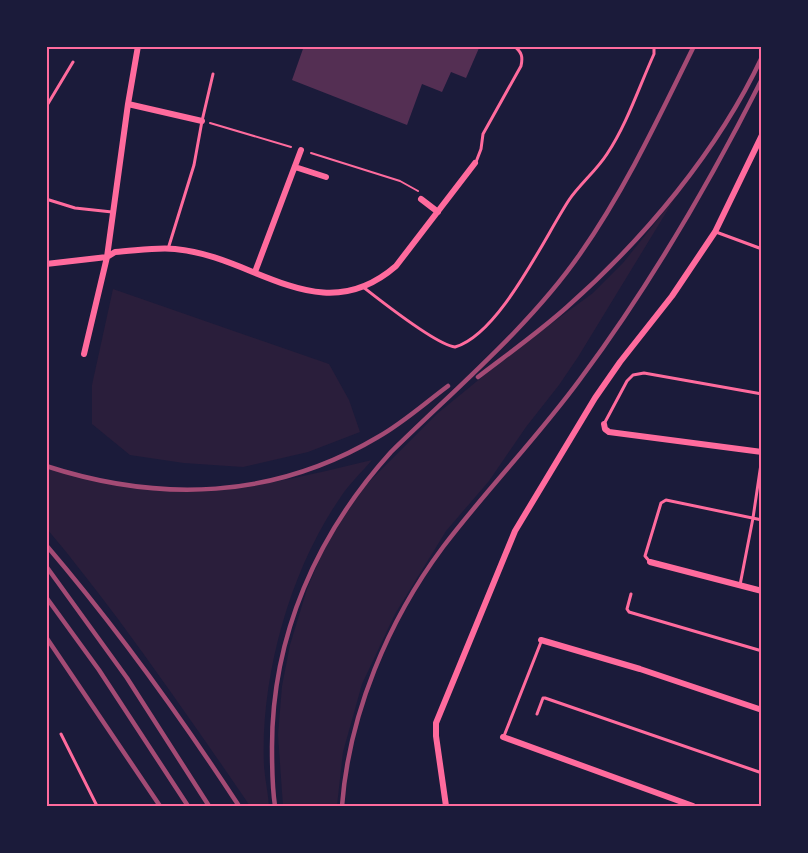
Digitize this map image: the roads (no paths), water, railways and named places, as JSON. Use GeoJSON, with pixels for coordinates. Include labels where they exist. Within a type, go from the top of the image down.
{"type":"FeatureCollection","features":[{"type":"Feature","properties":{"kind":"street"},"geometry":{"type":"LineString","coordinates":[[84,354],[107,257],[138,46]]}},
{"type":"Feature","properties":{"kind":"street"},"geometry":{"type":"LineString","coordinates":[[128,105],[202,121]]}},
{"type":"Feature","properties":{"kind":"street"},"geometry":{"type":"LineString","coordinates":[[446,807],[436,723],[515,531],[595,398],[672,296],[715,232],[762,135]]}},
{"type":"Feature","properties":{"kind":"street"},"geometry":{"type":"LineString","coordinates":[[255,272],[301,150]]}},
{"type":"Feature","properties":{"kind":"street"},"geometry":{"type":"LineString","coordinates":[[46,264],[107,257],[115,252],[175,249],[212,257],[309,291],[345,292],[381,279],[396,266],[476,163]]}},
{"type":"Feature","properties":{"kind":"street"},"geometry":{"type":"LineString","coordinates":[[295,166],[326,177]]}},
{"type":"Feature","properties":{"kind":"street"},"geometry":{"type":"LineString","coordinates":[[421,199],[438,212]]}},
{"type":"Feature","properties":{"kind":"street"},"geometry":{"type":"LineString","coordinates":[[604,424],[605,429],[609,432],[762,452]]}},
{"type":"Feature","properties":{"kind":"street"},"geometry":{"type":"LineString","coordinates":[[650,562],[762,591]]}},
{"type":"Feature","properties":{"kind":"street"},"geometry":{"type":"LineString","coordinates":[[542,640],[640,669],[762,710]]}},
{"type":"Feature","properties":{"kind":"street"},"geometry":{"type":"LineString","coordinates":[[503,737],[693,807]]}},
{"type":"Feature","properties":{"kind":"lane"},"geometry":{"type":"LineString","coordinates":[[476,163],[483,134],[521,66],[523,57],[514,46]]}},
{"type":"Feature","properties":{"kind":"lane"},"geometry":{"type":"LineString","coordinates":[[649,46],[654,54]]}},
{"type":"Feature","properties":{"kind":"lane"},"geometry":{"type":"LineString","coordinates":[[363,287],[409,322],[444,343],[455,346],[472,338],[495,315],[516,288],[568,202],[607,153],[654,54],[654,46]]}},
{"type":"Feature","properties":{"kind":"lane"},"geometry":{"type":"LineString","coordinates":[[46,107],[74,62]]}},
{"type":"Feature","properties":{"kind":"lane"},"geometry":{"type":"LineString","coordinates":[[168,249],[194,165],[213,74]]}},
{"type":"Feature","properties":{"kind":"lane"},"geometry":{"type":"LineString","coordinates":[[46,199],[75,208],[113,212]]}},
{"type":"Feature","properties":{"kind":"lane"},"geometry":{"type":"LineString","coordinates":[[715,232],[762,249]]}},
{"type":"Feature","properties":{"kind":"lane"},"geometry":{"type":"LineString","coordinates":[[604,424],[627,381],[633,375],[644,374],[762,393]]}},
{"type":"Feature","properties":{"kind":"lane"},"geometry":{"type":"LineString","coordinates":[[740,586],[762,457]]}},
{"type":"Feature","properties":{"kind":"lane"},"geometry":{"type":"LineString","coordinates":[[650,562],[645,556],[661,503],[666,500],[762,520]]}},
{"type":"Feature","properties":{"kind":"lane"},"geometry":{"type":"LineString","coordinates":[[631,594],[627,609],[629,612],[762,651]]}},
{"type":"Feature","properties":{"kind":"lane"},"geometry":{"type":"LineString","coordinates":[[503,737],[542,640]]}},
{"type":"Feature","properties":{"kind":"lane"},"geometry":{"type":"LineString","coordinates":[[537,714],[545,698],[762,773]]}},
{"type":"Feature","properties":{"kind":"lane"},"geometry":{"type":"LineString","coordinates":[[61,734],[97,807]]}},
{"type":"Feature","properties":{"kind":"railway"},"geometry":{"type":"LineString","coordinates":[[275,806],[272,747],[274,706],[280,665],[290,626],[321,552],[341,517],[391,452],[515,332],[560,281],[580,254],[627,179],[694,46]]}},
{"type":"Feature","properties":{"kind":"railway"},"geometry":{"type":"LineString","coordinates":[[478,377],[567,307],[596,281],[651,223],[677,192],[724,126],[762,57]]}},
{"type":"Feature","properties":{"kind":"railway"},"geometry":{"type":"LineString","coordinates":[[342,806],[346,771],[363,703],[374,670],[405,606],[443,547],[565,400],[607,342],[678,233],[762,79]]}},
{"type":"Feature","properties":{"kind":"railway"},"geometry":{"type":"LineString","coordinates":[[46,466],[89,478],[131,486],[216,489],[257,483],[298,473],[339,458],[378,437],[448,386]]}},
{"type":"Feature","properties":{"kind":"railway"},"geometry":{"type":"LineString","coordinates":[[46,545],[147,673],[239,806]]}},
{"type":"Feature","properties":{"kind":"railway"},"geometry":{"type":"LineString","coordinates":[[46,566],[127,678],[209,806]]}},
{"type":"Feature","properties":{"kind":"railway"},"geometry":{"type":"LineString","coordinates":[[46,597],[99,670],[188,806]]}},
{"type":"Feature","properties":{"kind":"railway"},"geometry":{"type":"LineString","coordinates":[[46,637],[160,806]]}}]}
